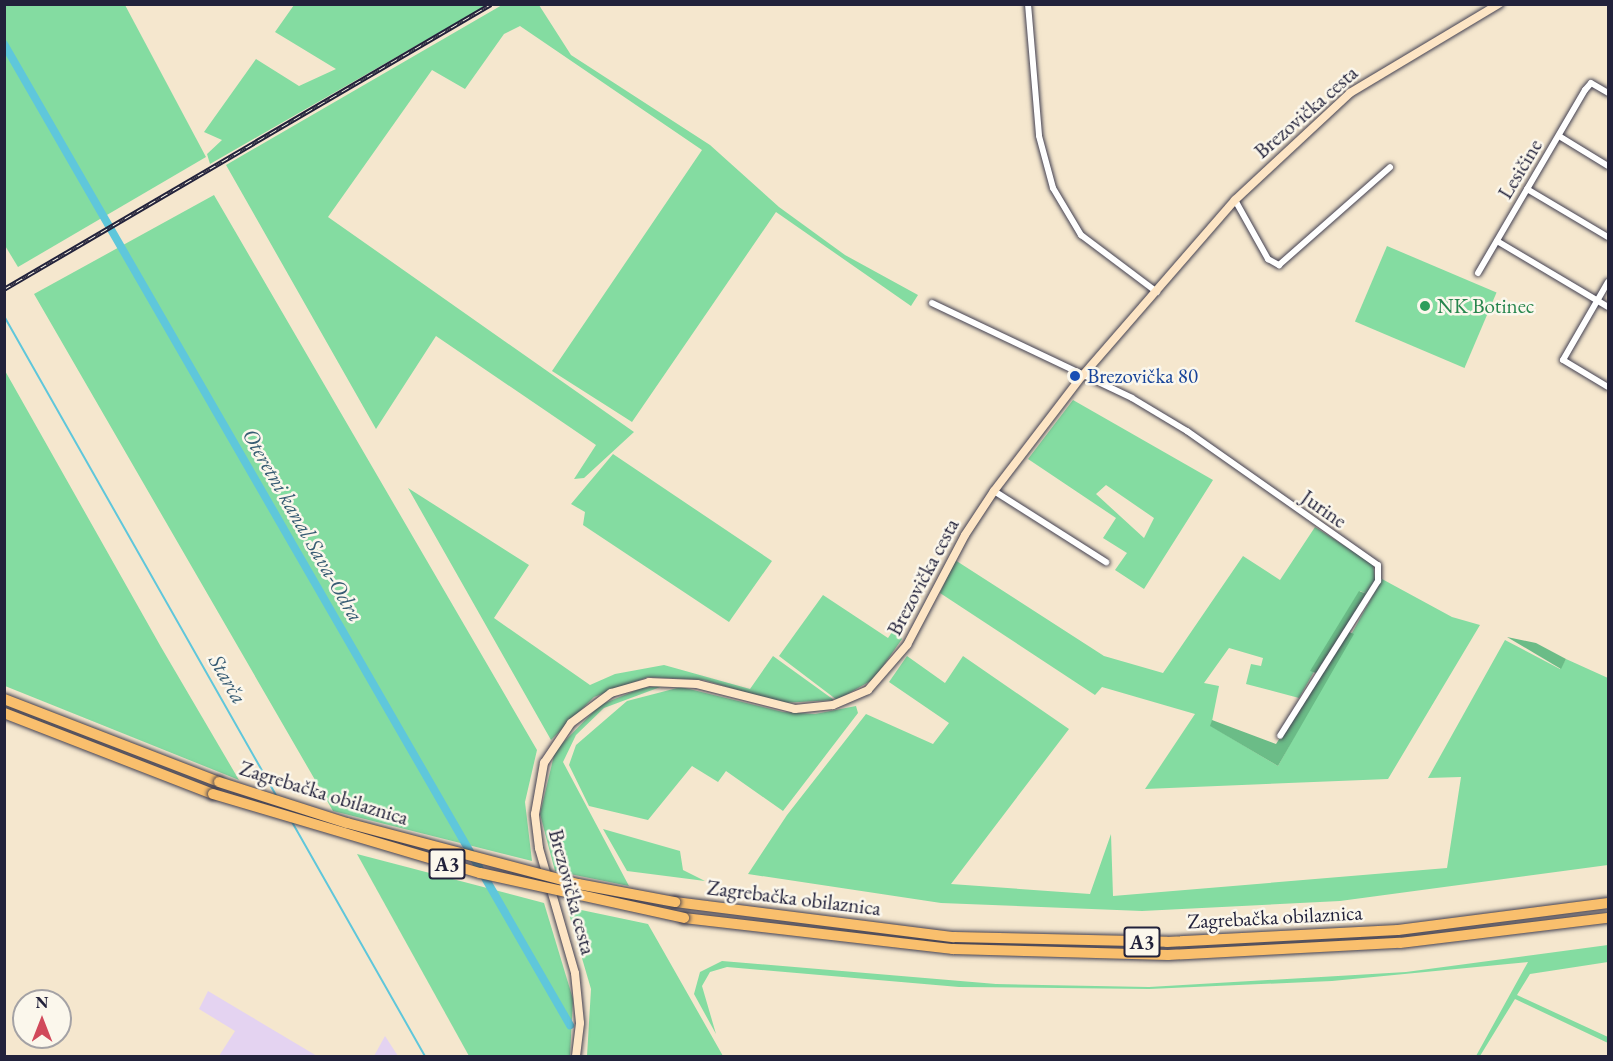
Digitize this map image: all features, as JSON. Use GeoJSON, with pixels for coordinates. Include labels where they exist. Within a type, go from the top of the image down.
{"type":"FeatureCollection","features":[{"type":"Feature","properties":{"kind":"highway","name":"Zagrebačka obilaznica"},"geometry":{"type":"LineString","coordinates":[[4,699],[219,782],[347,823],[578,884],[675,902],[954,937],[1167,942],[1389,931],[1608,903]]}},
{"type":"Feature","properties":{"kind":"highway","name":"Zagrebačka obilaznica"},"geometry":{"type":"LineString","coordinates":[[4,714],[213,794],[480,873],[684,918],[953,949],[1167,955],[1400,944],[1608,918]]}},
{"type":"Feature","properties":{"kind":"main road","name":"Brezovička cesta"},"geometry":{"type":"LineString","coordinates":[[576,1056],[580,1023],[575,974],[539,848],[535,814],[540,775],[562,733],[599,700],[650,682],[697,684],[795,709],[855,698],[899,658],[994,491],[1082,376],[1235,201],[1350,93],[1499,4]]}},
{"type":"Feature","properties":{"kind":"street"},"geometry":{"type":"LineString","coordinates":[[1028,4],[1039,136],[1053,188],[1081,235],[1156,292]]}},
{"type":"Feature","properties":{"kind":"street","name":"Lesičine"},"geometry":{"type":"LineString","coordinates":[[1478,273],[1591,82],[1608,93]]}},
{"type":"Feature","properties":{"kind":"street"},"geometry":{"type":"LineString","coordinates":[[1559,136],[1608,166]]}},
{"type":"Feature","properties":{"kind":"street"},"geometry":{"type":"LineString","coordinates":[[1235,201],[1268,259],[1279,265],[1390,167]]}},
{"type":"Feature","properties":{"kind":"street"},"geometry":{"type":"LineString","coordinates":[[1527,189],[1608,237]]}},
{"type":"Feature","properties":{"kind":"street"},"geometry":{"type":"LineString","coordinates":[[1497,241],[1608,307]]}},
{"type":"Feature","properties":{"kind":"street"},"geometry":{"type":"LineString","coordinates":[[1608,282],[1563,360],[1608,387]]}},
{"type":"Feature","properties":{"kind":"street"},"geometry":{"type":"LineString","coordinates":[[932,303],[1082,376]]}},
{"type":"Feature","properties":{"kind":"street","name":"Jurine"},"geometry":{"type":"LineString","coordinates":[[1082,376],[1187,430],[1378,565],[1378,581],[1280,735]]}},
{"type":"Feature","properties":{"kind":"street"},"geometry":{"type":"LineString","coordinates":[[994,491],[1106,562]]}},
{"type":"Feature","properties":{"kind":"shaded area"},"geometry":{"type":"Polygon","coordinates":[[[208,991],[317,1056],[219,1056],[235,1031],[199,1009],[208,991]]]}},
{"type":"Feature","properties":{"kind":"shaded area"},"geometry":{"type":"Polygon","coordinates":[[[385,1036],[398,1056],[374,1056],[385,1036]]]}},
{"type":"Feature","properties":{"kind":"green space"},"geometry":{"type":"Polygon","coordinates":[[[4,5],[125,5],[206,157],[18,267],[4,244],[4,5]]]}},
{"type":"Feature","properties":{"kind":"green space"},"geometry":{"type":"Polygon","coordinates":[[[294,5],[487,5],[210,164],[207,154],[222,140],[204,132],[256,59],[299,86],[336,69],[275,32],[294,5]]]}},
{"type":"Feature","properties":{"kind":"green space"},"geometry":{"type":"Polygon","coordinates":[[[502,5],[539,5],[571,55],[710,145],[779,207],[845,255],[918,295],[911,306],[776,212],[632,422],[552,371],[702,150],[520,26],[504,34],[465,89],[432,70],[328,217],[634,432],[584,478],[574,479],[596,445],[436,336],[376,429],[226,165],[502,5]]]}},
{"type":"Feature","properties":{"kind":"green space"},"geometry":{"type":"Polygon","coordinates":[[[214,195],[537,750],[525,802],[532,861],[333,811],[34,294],[214,195]]]}},
{"type":"Feature","properties":{"kind":"green space","name":"NK Botinec"},"geometry":{"type":"Polygon","coordinates":[[[1387,246],[1497,292],[1465,368],[1355,321],[1387,246]]]}},
{"type":"Feature","properties":{"kind":"green space"},"geometry":{"type":"Polygon","coordinates":[[[4,369],[161,647],[239,780],[5,686],[4,369]]]}},
{"type":"Feature","properties":{"kind":"green space"},"geometry":{"type":"Polygon","coordinates":[[[1073,400],[1213,480],[1144,589],[1115,570],[1127,553],[1103,538],[1116,518],[1028,459],[1073,400]],[[1106,485],[1096,494],[1144,538],[1154,518],[1106,485]]]}},
{"type":"Feature","properties":{"kind":"green space"},"geometry":{"type":"Polygon","coordinates":[[[613,454],[772,561],[729,622],[583,525],[585,512],[571,504],[613,454]]]}},
{"type":"Feature","properties":{"kind":"green space"},"geometry":{"type":"Polygon","coordinates":[[[408,488],[529,565],[494,618],[590,685],[615,674],[664,665],[750,689],[773,656],[834,700],[782,703],[704,680],[648,677],[594,697],[551,740],[408,488]]]}},
{"type":"Feature","properties":{"kind":"green space"},"geometry":{"type":"Polygon","coordinates":[[[1315,527],[1373,564],[1375,580],[1367,594],[1360,591],[1299,698],[1246,684],[1251,664],[1261,666],[1263,658],[1229,648],[1204,683],[1219,686],[1211,726],[1278,766],[1382,579],[1452,617],[1480,625],[1388,779],[1145,789],[1195,714],[1102,687],[1095,695],[940,593],[955,560],[1104,656],[1163,673],[1243,556],[1280,580],[1315,527]]]}},
{"type":"Feature","properties":{"kind":"green space"},"geometry":{"type":"Polygon","coordinates":[[[1359,591],[1367,594],[1316,673],[1310,671],[1359,591]]]}},
{"type":"Feature","properties":{"kind":"green space"},"geometry":{"type":"Polygon","coordinates":[[[823,595],[888,638],[896,626],[902,639],[874,679],[837,700],[779,656],[823,595]]]}},
{"type":"Feature","properties":{"kind":"green space"},"geometry":{"type":"Polygon","coordinates":[[[1349,632],[1354,634],[1278,766],[1210,726],[1212,720],[1276,744],[1349,632]]]}},
{"type":"Feature","properties":{"kind":"green space"},"geometry":{"type":"Polygon","coordinates":[[[1507,637],[1536,643],[1566,659],[1561,669],[1507,637]]]}},
{"type":"Feature","properties":{"kind":"green space"},"geometry":{"type":"Polygon","coordinates":[[[1505,640],[1560,669],[1566,659],[1608,678],[1608,865],[1340,901],[1142,911],[941,903],[748,874],[787,815],[866,714],[933,744],[949,723],[889,682],[907,656],[945,683],[963,656],[1069,729],[951,884],[1090,894],[1111,834],[1113,896],[1447,868],[1461,777],[1428,778],[1505,640]]]}},
{"type":"Feature","properties":{"kind":"green space"},"geometry":{"type":"Polygon","coordinates":[[[663,686],[604,708],[576,735],[563,762],[629,886],[555,871],[540,814],[555,751],[600,705],[642,688],[663,686]]]}},
{"type":"Feature","properties":{"kind":"green space"},"geometry":{"type":"Polygon","coordinates":[[[681,687],[783,712],[815,714],[856,706],[858,713],[783,811],[726,771],[718,782],[692,766],[648,820],[589,806],[569,765],[576,745],[627,701],[681,687]]]}},
{"type":"Feature","properties":{"kind":"green space"},"geometry":{"type":"Polygon","coordinates":[[[603,829],[680,851],[683,870],[705,881],[627,871],[603,829]]]}},
{"type":"Feature","properties":{"kind":"green space"},"geometry":{"type":"Polygon","coordinates":[[[357,854],[544,903],[573,999],[570,1056],[469,1056],[357,854]]]}},
{"type":"Feature","properties":{"kind":"green space"},"geometry":{"type":"Polygon","coordinates":[[[567,907],[648,924],[723,1056],[587,1056],[591,989],[567,907]]]}},
{"type":"Feature","properties":{"kind":"green space"},"geometry":{"type":"Polygon","coordinates":[[[1608,945],[1608,962],[1530,974],[1517,995],[1608,1037],[1608,1043],[1515,999],[1480,1056],[1476,1056],[1528,962],[1332,981],[1149,989],[959,987],[727,967],[710,972],[702,986],[716,1034],[694,994],[700,972],[722,961],[996,984],[1149,987],[1406,972],[1608,945]]]}},
{"type":"Feature","properties":{"kind":"waterway","name":"Oteretni kanal Sava-Odra"},"geometry":{"type":"LineString","coordinates":[[4,44],[570,1025]]}},
{"type":"Feature","properties":{"kind":"waterway","name":"Starča"},"geometry":{"type":"LineString","coordinates":[[4,316],[277,797]]}},
{"type":"Feature","properties":{"kind":"waterway","name":"Starča"},"geometry":{"type":"LineString","coordinates":[[292,822],[425,1056]]}},
{"type":"Feature","properties":{"kind":"railway"},"geometry":{"type":"LineString","coordinates":[[4,289],[491,4]]}},
{"type":"Feature","properties":{"kind":"place","name":"NK Botinec"},"geometry":{"type":"Point","coordinates":[1425,306]}},
{"type":"Feature","properties":{"kind":"place","name":"Brezovička 80"},"geometry":{"type":"Point","coordinates":[1075,376]}}]}
